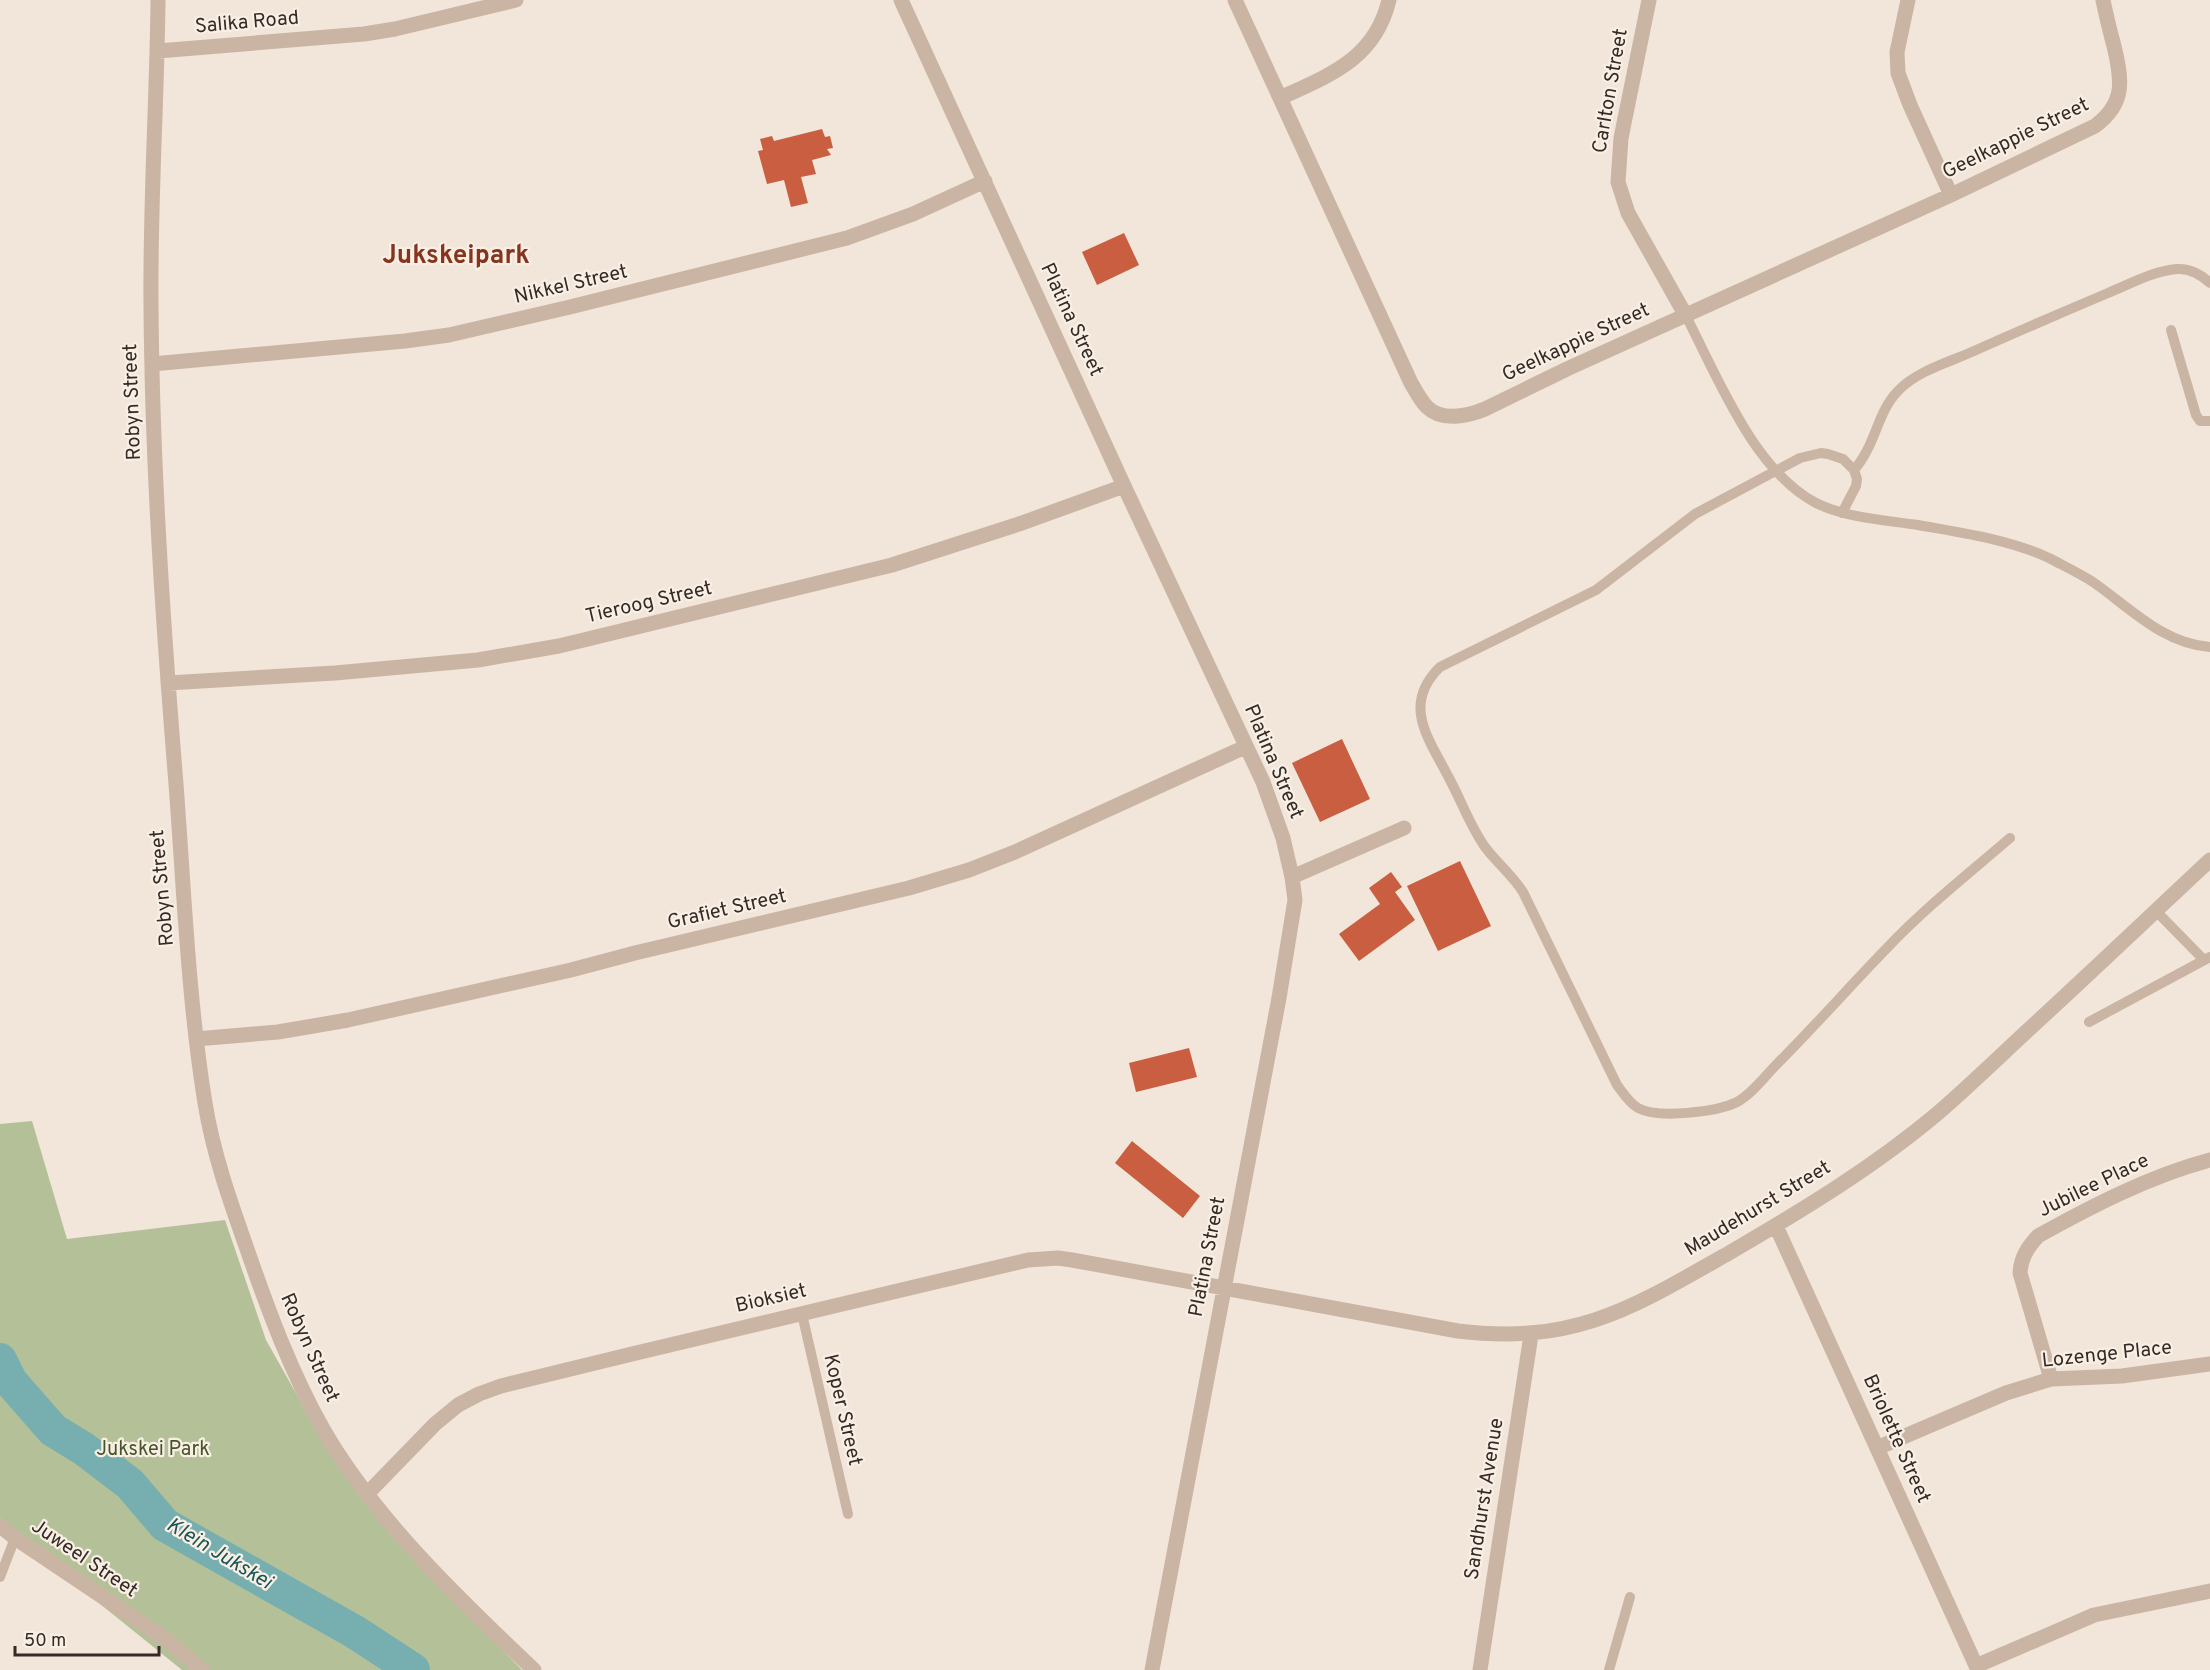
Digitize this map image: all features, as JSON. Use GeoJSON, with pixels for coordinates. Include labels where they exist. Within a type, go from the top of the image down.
{"type":"FeatureCollection","features":[{"type":"Feature","properties":{"kind":"street","name":"Robyn Street"},"geometry":{"type":"LineString","coordinates":[[158,0],[151,243],[152,364],[168,683],[196,1039],[205,1106],[215,1151],[268,1309],[312,1410],[326,1434],[367,1494],[426,1562],[534,1670]]}},
{"type":"Feature","properties":{"kind":"street","name":"Salika Road"},"geometry":{"type":"LineString","coordinates":[[158,51],[364,34],[516,0]]}},
{"type":"Feature","properties":{"kind":"street","name":"Platina Street"},"geometry":{"type":"LineString","coordinates":[[901,0],[1263,782],[1283,838],[1292,877],[1295,900],[1279,998],[1152,1670]]}},
{"type":"Feature","properties":{"kind":"street","name":"Geelkappie Street"},"geometry":{"type":"LineString","coordinates":[[1235,0],[1411,383],[1428,409],[1453,416],[1473,414],[2096,126],[2114,109],[2120,93],[2121,76],[2103,0]]}},
{"type":"Feature","properties":{"kind":"street"},"geometry":{"type":"LineString","coordinates":[[1280,98],[1331,74],[1357,57],[1378,30],[1389,0]]}},
{"type":"Feature","properties":{"kind":"street","name":"Carlton Street"},"geometry":{"type":"LineString","coordinates":[[1649,0],[1621,138],[1618,182],[1628,213],[1686,316]]}},
{"type":"Feature","properties":{"kind":"street"},"geometry":{"type":"LineString","coordinates":[[1908,0],[1897,52],[1898,73],[1951,195]]}},
{"type":"Feature","properties":{"kind":"street","name":"Nikkel Street"},"geometry":{"type":"LineString","coordinates":[[152,364],[405,342],[449,334],[581,305],[847,238],[913,214],[985,181]]}},
{"type":"Feature","properties":{"kind":"street","name":"Tieroog Street"},"geometry":{"type":"LineString","coordinates":[[168,683],[335,673],[466,661],[559,646],[754,600],[918,557],[1124,486]]}},
{"type":"Feature","properties":{"kind":"street","name":"Grafiet Street"},"geometry":{"type":"LineString","coordinates":[[196,1039],[302,1029],[365,1017],[909,888],[969,870],[1015,852],[1245,747]]}},
{"type":"Feature","properties":{"kind":"street"},"geometry":{"type":"LineString","coordinates":[[1292,877],[1404,828]]}},
{"type":"Feature","properties":{"kind":"street","name":"Maudehurst Street"},"geometry":{"type":"LineString","coordinates":[[1224,1288],[1488,1335],[1531,1335],[1589,1323],[1628,1308],[1776,1226],[1881,1156],[1938,1113],[2210,860]]}},
{"type":"Feature","properties":{"kind":"street","name":"Jubilee Place"},"geometry":{"type":"LineString","coordinates":[[2051,1379],[2020,1273],[2023,1257],[2031,1244],[2047,1231],[2113,1198],[2182,1168],[2210,1160]]}},
{"type":"Feature","properties":{"kind":"street","name":"Briolette Street"},"geometry":{"type":"LineString","coordinates":[[1776,1226],[1977,1668]]}},
{"type":"Feature","properties":{"kind":"street","name":"Bioksiet"},"geometry":{"type":"LineString","coordinates":[[367,1494],[435,1424],[458,1405],[501,1386],[1042,1258],[1072,1260],[1224,1288]]}},
{"type":"Feature","properties":{"kind":"street","name":"Sandhurst Avenue"},"geometry":{"type":"LineString","coordinates":[[1479,1670],[1531,1335]]}},
{"type":"Feature","properties":{"kind":"street","name":"Lozenge Place"},"geometry":{"type":"LineString","coordinates":[[1877,1448],[2006,1393],[2051,1379],[2122,1376],[2210,1364]]}},
{"type":"Feature","properties":{"kind":"street","name":"Juweel Street"},"geometry":{"type":"LineString","coordinates":[[0,1526],[167,1640],[202,1670]]}},
{"type":"Feature","properties":{"kind":"street"},"geometry":{"type":"LineString","coordinates":[[1977,1668],[2094,1615],[2210,1591]]}},
{"type":"Feature","properties":{"kind":"lane"},"geometry":{"type":"LineString","coordinates":[[1854,470],[1871,446],[1881,418],[1893,397],[1898,390],[1916,377],[2034,324],[2155,274],[2179,269],[2189,270],[2210,283]]}},
{"type":"Feature","properties":{"kind":"lane"},"geometry":{"type":"LineString","coordinates":[[1686,316],[1752,441],[1776,472],[1797,491],[1817,503],[1842,513],[1964,533],[2016,545],[2080,574],[2163,632],[2179,639],[2210,647]]}},
{"type":"Feature","properties":{"kind":"lane"},"geometry":{"type":"LineString","coordinates":[[2171,330],[2196,415],[2200,421],[2210,422]]}},
{"type":"Feature","properties":{"kind":"lane"},"geometry":{"type":"LineString","coordinates":[[1842,513],[1856,486],[1857,479],[1854,470],[1843,459],[1821,453],[1800,458],[1695,514],[1596,590],[1440,667],[1431,675],[1422,690],[1420,713],[1428,739],[1477,834],[1516,880],[1523,892],[1624,1096],[1638,1108],[1655,1113],[1710,1109],[1738,1101],[1818,1022],[1889,945],[1936,901],[2010,838]]}},
{"type":"Feature","properties":{"kind":"lane"},"geometry":{"type":"LineString","coordinates":[[2089,1022],[2207,959],[2156,911]]}},
{"type":"Feature","properties":{"kind":"lane","name":"Koper Street"},"geometry":{"type":"LineString","coordinates":[[802,1314],[848,1514]]}},
{"type":"Feature","properties":{"kind":"lane"},"geometry":{"type":"LineString","coordinates":[[0,1577],[15,1538]]}},
{"type":"Feature","properties":{"kind":"lane"},"geometry":{"type":"LineString","coordinates":[[1609,1670],[1630,1597]]}},
{"type":"Feature","properties":{"kind":"green space","name":"Jukskei Park"},"geometry":{"type":"Polygon","coordinates":[[[32,1121],[67,1239],[225,1220],[266,1340],[319,1434],[417,1562],[522,1670],[182,1670],[17,1537],[0,1518],[0,1124],[32,1121]]]}},
{"type":"Feature","properties":{"kind":"building"},"geometry":{"type":"Polygon","coordinates":[[[822,129],[825,137],[830,136],[833,148],[827,149],[831,155],[812,160],[816,174],[801,177],[808,203],[791,207],[784,180],[767,184],[758,151],[763,150],[760,139],[772,136],[774,141],[822,129]]]}},
{"type":"Feature","properties":{"kind":"building"},"geometry":{"type":"Polygon","coordinates":[[[1124,233],[1139,265],[1097,285],[1082,252],[1124,233]]]}},
{"type":"Feature","properties":{"kind":"building"},"geometry":{"type":"Polygon","coordinates":[[[1342,739],[1370,799],[1320,822],[1292,763],[1342,739]]]}},
{"type":"Feature","properties":{"kind":"building"},"geometry":{"type":"Polygon","coordinates":[[[1460,861],[1491,926],[1438,951],[1407,886],[1460,861]]]}},
{"type":"Feature","properties":{"kind":"building"},"geometry":{"type":"Polygon","coordinates":[[[1391,872],[1402,887],[1395,892],[1415,920],[1359,961],[1339,934],[1380,904],[1369,888],[1391,872]]]}},
{"type":"Feature","properties":{"kind":"building"},"geometry":{"type":"Polygon","coordinates":[[[1189,1048],[1197,1077],[1136,1092],[1129,1063],[1189,1048]]]}},
{"type":"Feature","properties":{"kind":"building"},"geometry":{"type":"Polygon","coordinates":[[[1132,1141],[1200,1196],[1183,1218],[1115,1163],[1132,1141]]]}},
{"type":"Feature","properties":{"kind":"waterway","name":"Klein Jukskei"},"geometry":{"type":"LineString","coordinates":[[0,1360],[11,1382],[53,1430],[84,1449],[130,1484],[165,1525],[355,1632],[413,1670]]}},
{"type":"Feature","properties":{"kind":"district","name":"Jukskeipark"},"geometry":{"type":"Point","coordinates":[456,256]}}]}
